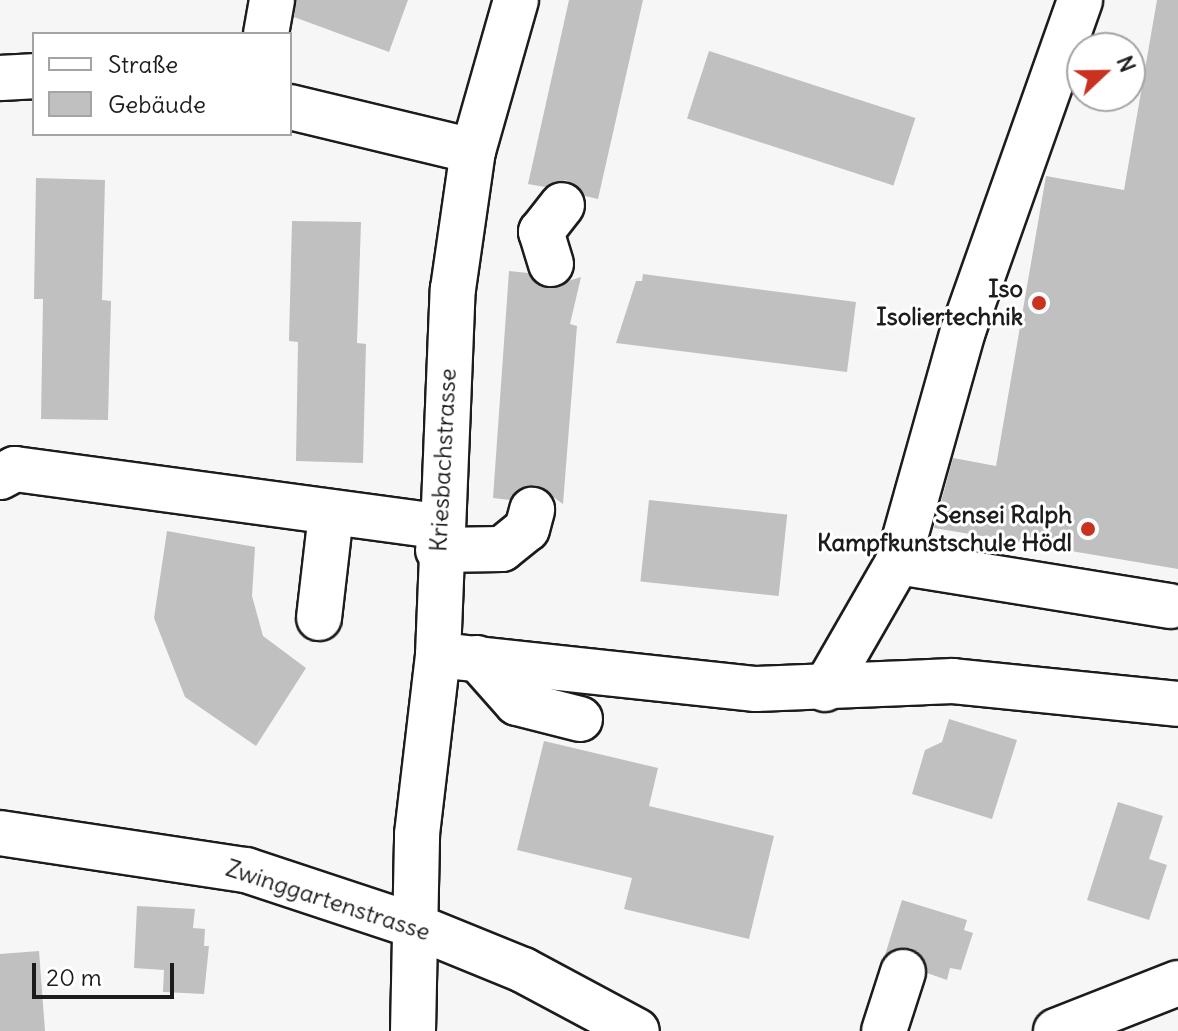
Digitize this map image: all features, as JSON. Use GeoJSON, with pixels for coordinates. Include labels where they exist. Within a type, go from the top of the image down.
{"type":"FeatureCollection","features":[{"type":"Feature","properties":{"kind":"street"},"geometry":{"type":"LineString","coordinates":[[266,32],[272,0]]}},
{"type":"Feature","properties":{"kind":"street","name":"Kriesbachstrasse"},"geometry":{"type":"LineString","coordinates":[[413,1031],[417,834],[457,656],[439,538],[453,289],[473,151],[516,0]]}},
{"type":"Feature","properties":{"kind":"street"},"geometry":{"type":"LineString","coordinates":[[825,689],[898,562],[963,331],[1080,0]]}},
{"type":"Feature","properties":{"kind":"street"},"geometry":{"type":"LineString","coordinates":[[0,78],[32,76]]}},
{"type":"Feature","properties":{"kind":"street"},"geometry":{"type":"LineString","coordinates":[[292,107],[473,151]]}},
{"type":"Feature","properties":{"kind":"street"},"geometry":{"type":"LineString","coordinates":[[551,264],[541,232],[562,205]]}},
{"type":"Feature","properties":{"kind":"street"},"geometry":{"type":"LineString","coordinates":[[0,477],[15,469],[331,514],[502,549],[527,529],[532,510]]}},
{"type":"Feature","properties":{"kind":"street"},"geometry":{"type":"LineString","coordinates":[[319,618],[331,514]]}},
{"type":"Feature","properties":{"kind":"street"},"geometry":{"type":"LineString","coordinates":[[898,562],[1170,606]]}},
{"type":"Feature","properties":{"kind":"street"},"geometry":{"type":"LineString","coordinates":[[457,656],[756,689],[825,689],[953,681],[1178,704]]}},
{"type":"Feature","properties":{"kind":"street"},"geometry":{"type":"LineString","coordinates":[[457,656],[517,703],[580,719]]}},
{"type":"Feature","properties":{"kind":"street","name":"Zwinggartenstrasse"},"geometry":{"type":"LineString","coordinates":[[0,833],[246,870],[415,926],[523,970],[637,1031]]}},
{"type":"Feature","properties":{"kind":"street"},"geometry":{"type":"LineString","coordinates":[[884,1031],[903,972]]}},
{"type":"Feature","properties":{"kind":"street"},"geometry":{"type":"LineString","coordinates":[[1056,1031],[1178,983]]}},
{"type":"Feature","properties":{"kind":"building"},"geometry":{"type":"Polygon","coordinates":[[[296,0],[408,0],[389,52],[294,17],[296,0]]]}},
{"type":"Feature","properties":{"kind":"building"},"geometry":{"type":"Polygon","coordinates":[[[569,0],[643,0],[598,199],[585,196],[566,180],[545,187],[528,184],[569,0]]]}},
{"type":"Feature","properties":{"kind":"building"},"geometry":{"type":"Polygon","coordinates":[[[1157,0],[1178,0],[1178,569],[934,528],[953,458],[996,466],[1046,176],[1124,190],[1138,112],[1146,112],[1146,63],[1157,0]]]}},
{"type":"Feature","properties":{"kind":"building"},"geometry":{"type":"Polygon","coordinates":[[[709,51],[915,118],[893,186],[687,119],[709,51]]]}},
{"type":"Feature","properties":{"kind":"building"},"geometry":{"type":"Polygon","coordinates":[[[36,178],[105,180],[102,300],[111,301],[108,420],[41,419],[43,299],[34,299],[36,178]]]}},
{"type":"Feature","properties":{"kind":"building"},"geometry":{"type":"Polygon","coordinates":[[[292,221],[361,222],[357,343],[366,344],[363,463],[296,461],[298,342],[289,341],[292,221]]]}},
{"type":"Feature","properties":{"kind":"building"},"geometry":{"type":"Polygon","coordinates":[[[509,271],[528,273],[546,288],[581,277],[570,324],[577,326],[563,504],[538,486],[525,486],[510,500],[493,498],[509,271]]]}},
{"type":"Feature","properties":{"kind":"building"},"geometry":{"type":"Polygon","coordinates":[[[643,274],[856,302],[847,372],[616,343],[636,281],[642,281],[643,274]]]}},
{"type":"Feature","properties":{"kind":"building"},"geometry":{"type":"Polygon","coordinates":[[[649,500],[787,515],[779,596],[640,582],[649,500]]]}},
{"type":"Feature","properties":{"kind":"building"},"geometry":{"type":"Polygon","coordinates":[[[167,531],[255,547],[252,596],[263,636],[306,668],[256,746],[185,697],[154,618],[167,531]]]}},
{"type":"Feature","properties":{"kind":"building"},"geometry":{"type":"Polygon","coordinates":[[[949,719],[1017,740],[992,819],[912,794],[925,750],[942,742],[949,719]]]}},
{"type":"Feature","properties":{"kind":"building"},"geometry":{"type":"Polygon","coordinates":[[[544,741],[658,768],[649,806],[774,836],[749,939],[624,909],[632,878],[517,850],[544,741]]]}},
{"type":"Feature","properties":{"kind":"building"},"geometry":{"type":"Polygon","coordinates":[[[1118,802],[1163,816],[1149,859],[1167,865],[1149,920],[1087,900],[1118,802]]]}},
{"type":"Feature","properties":{"kind":"building"},"geometry":{"type":"Polygon","coordinates":[[[902,900],[967,920],[964,930],[973,933],[961,970],[950,968],[947,980],[927,973],[922,956],[910,948],[885,955],[902,900]]]}},
{"type":"Feature","properties":{"kind":"building"},"geometry":{"type":"Polygon","coordinates":[[[137,906],[195,909],[193,928],[205,929],[204,946],[209,946],[204,994],[163,992],[164,970],[134,968],[137,906]]]}},
{"type":"Feature","properties":{"kind":"building"},"geometry":{"type":"Polygon","coordinates":[[[39,951],[45,1031],[0,1031],[0,954],[39,951]]]}},
{"type":"Feature","properties":{"kind":"place","name":"Iso Isoliertechnik"},"geometry":{"type":"Point","coordinates":[1039,303]}},
{"type":"Feature","properties":{"kind":"place","name":"Sensei Ralph Kampfkunstschule Hödl"},"geometry":{"type":"Point","coordinates":[1088,529]}}]}
